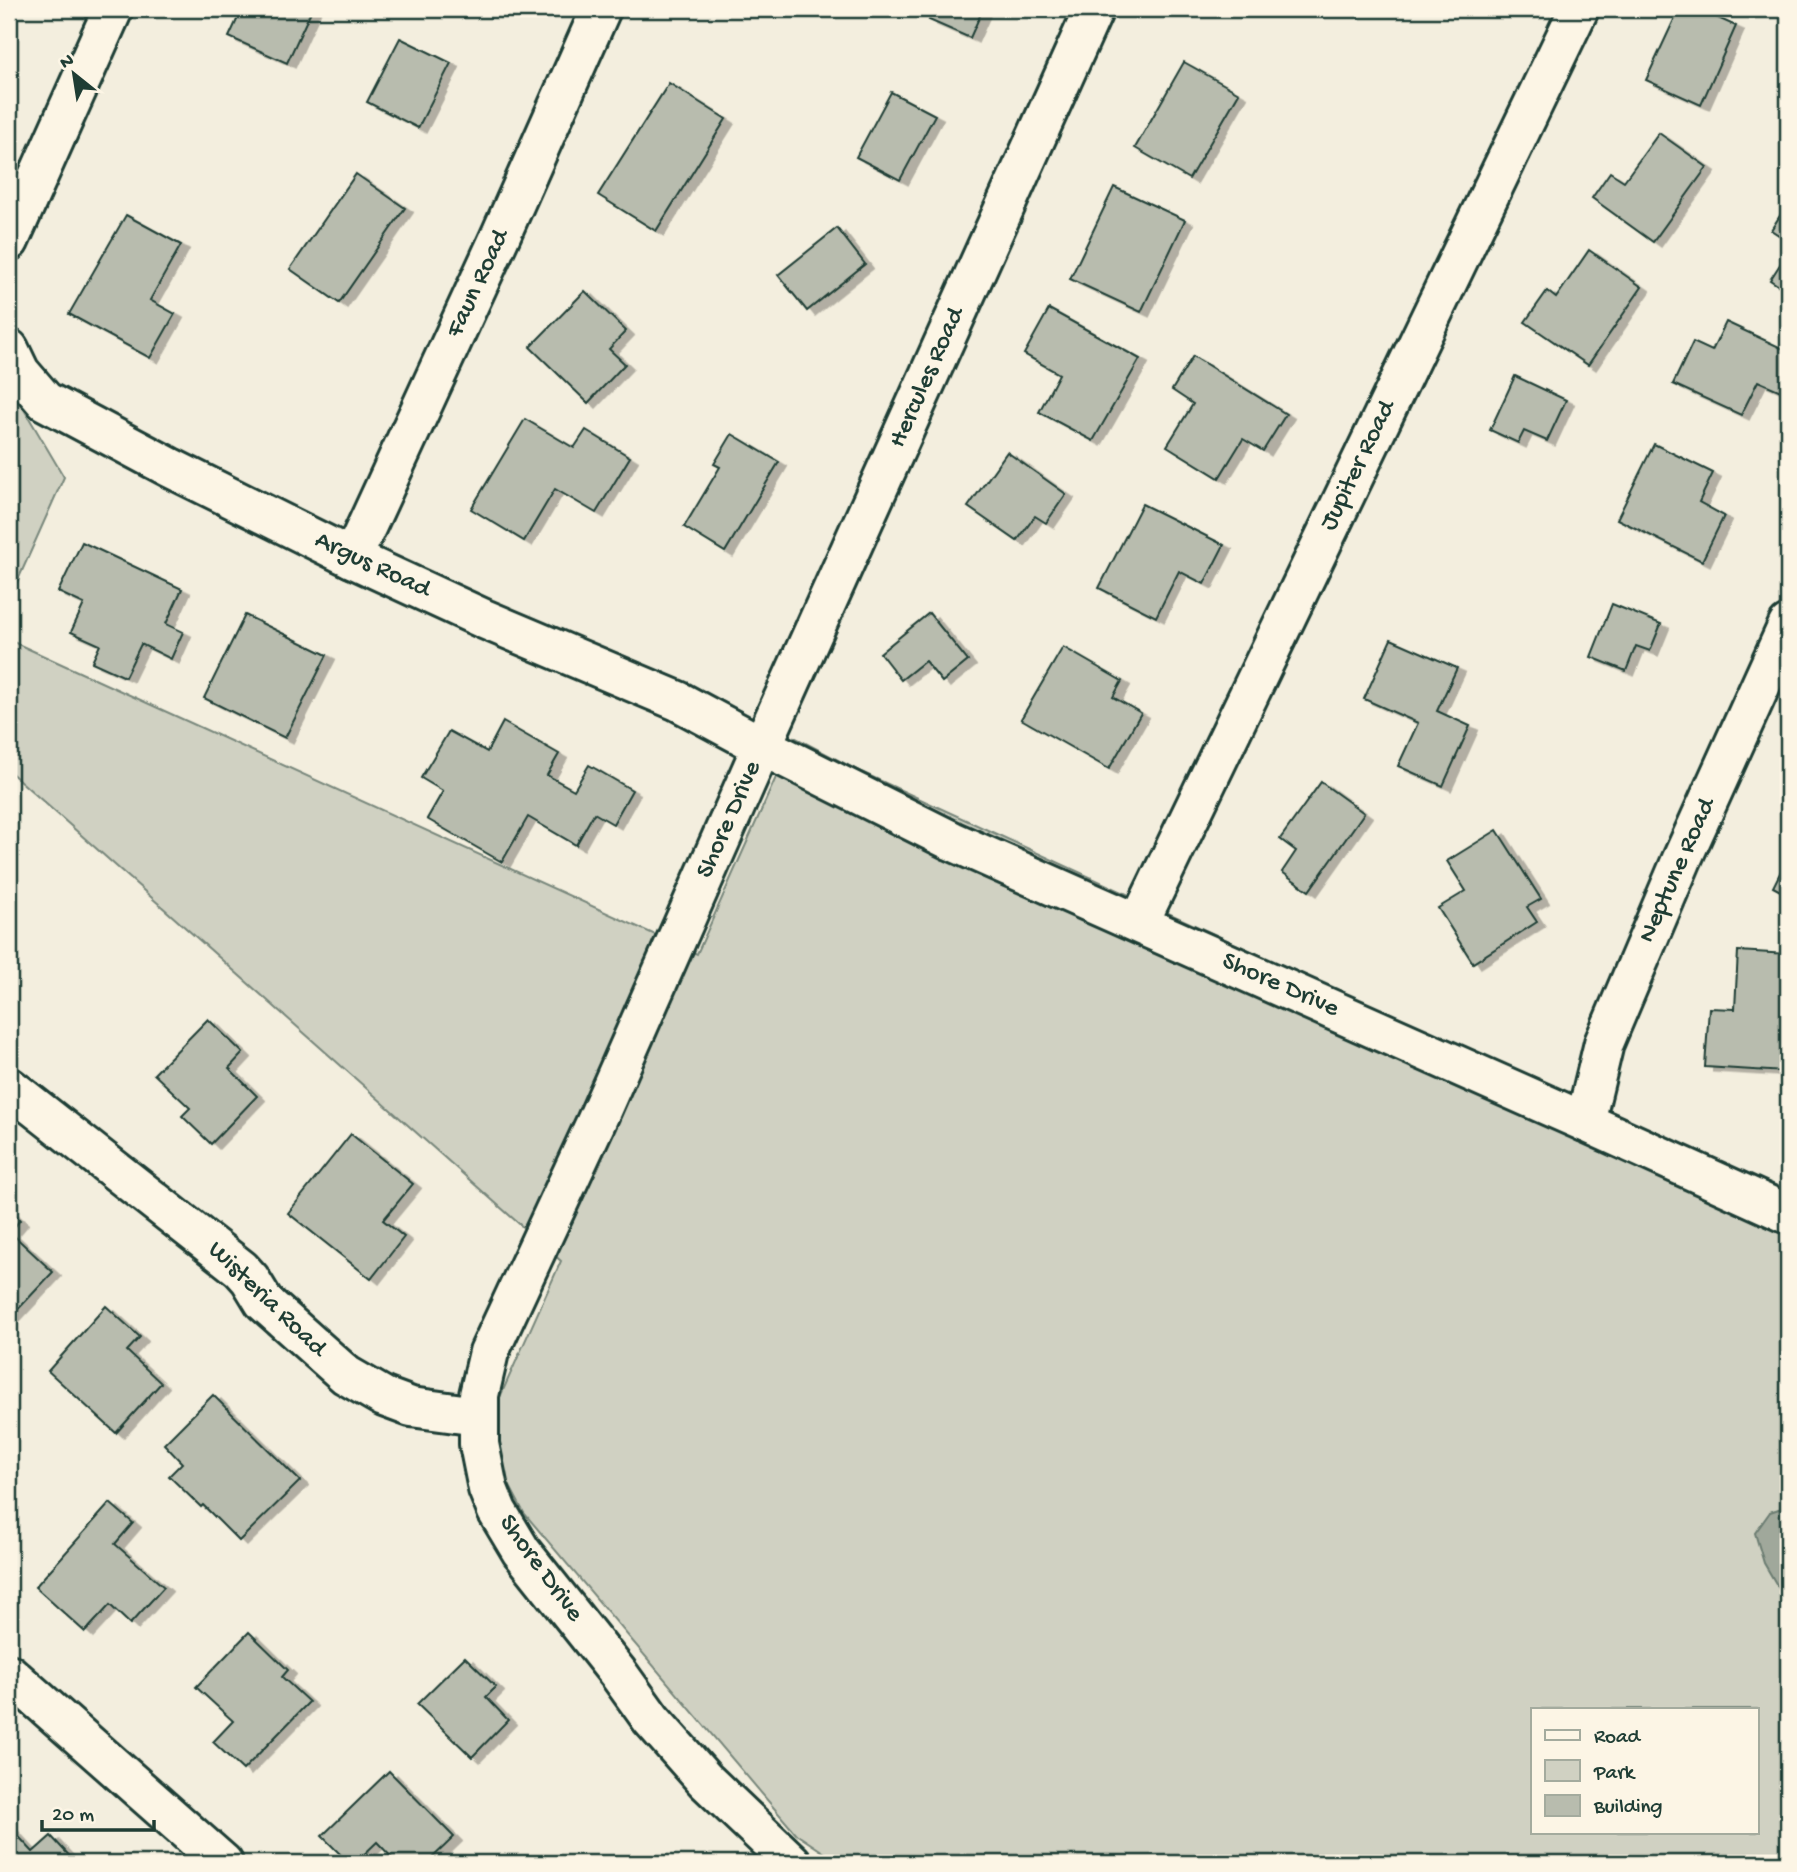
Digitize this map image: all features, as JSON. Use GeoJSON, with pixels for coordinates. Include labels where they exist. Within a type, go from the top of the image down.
{"type":"FeatureCollection","features":[{"type":"Feature","properties":{"kind":"street"},"geometry":{"type":"LineString","coordinates":[[9,241],[113,9]]}},
{"type":"Feature","properties":{"kind":"street","name":"Faun Road"},"geometry":{"type":"LineString","coordinates":[[352,558],[499,239],[601,9]]}},
{"type":"Feature","properties":{"kind":"street","name":"Hercules Road"},"geometry":{"type":"LineString","coordinates":[[762,747],[1094,9]]}},
{"type":"Feature","properties":{"kind":"street","name":"Jupiter Road"},"geometry":{"type":"LineString","coordinates":[[1139,923],[1579,9]]}},
{"type":"Feature","properties":{"kind":"street","name":"Argus Road"},"geometry":{"type":"LineString","coordinates":[[9,349],[20,372],[45,401],[169,467],[352,558],[484,619],[678,701],[762,747]]}},
{"type":"Feature","properties":{"kind":"street","name":"Neptune Road"},"geometry":{"type":"LineString","coordinates":[[1585,1122],[1604,1043],[1788,625]]}},
{"type":"Feature","properties":{"kind":"street","name":"Shore Drive"},"geometry":{"type":"LineString","coordinates":[[780,1860],[651,1719],[521,1551],[497,1511],[488,1489],[479,1444],[478,1414],[479,1395],[489,1352],[596,1122],[762,747],[952,841],[1788,1214]]}},
{"type":"Feature","properties":{"kind":"street","name":"Wisteria Road"},"geometry":{"type":"LineString","coordinates":[[9,1087],[241,1269],[264,1302],[346,1375],[384,1397],[411,1407],[478,1414]]}},
{"type":"Feature","properties":{"kind":"street"},"geometry":{"type":"LineString","coordinates":[[9,1674],[223,1863]]}},
{"type":"Feature","properties":{"kind":"green space"},"geometry":{"type":"Polygon","coordinates":[[[9,384],[64,477],[9,600],[9,384]]]}},
{"type":"Feature","properties":{"kind":"green space"},"geometry":{"type":"Polygon","coordinates":[[[9,640],[697,954],[794,737],[857,770],[1788,1198],[1788,1506],[1770,1512],[1785,1600],[1788,1604],[1788,1863],[840,1863],[796,1834],[524,1513],[483,1435],[561,1261],[9,771],[9,640]]]}},
{"type":"Feature","properties":{"kind":"shaded area"},"geometry":{"type":"Polygon","coordinates":[[[1788,1506],[1788,1604],[1764,1563],[1755,1533],[1770,1512],[1788,1506]]]}},
{"type":"Feature","properties":{"kind":"building"},"geometry":{"type":"Polygon","coordinates":[[[242,9],[312,9],[287,63],[229,37],[242,9]]]}},
{"type":"Feature","properties":{"kind":"building"},"geometry":{"type":"Polygon","coordinates":[[[934,9],[983,9],[970,38],[929,20],[934,9]]]}},
{"type":"Feature","properties":{"kind":"building"},"geometry":{"type":"Polygon","coordinates":[[[1679,9],[1698,9],[1736,26],[1701,105],[1646,80],[1679,9]]]}},
{"type":"Feature","properties":{"kind":"building"},"geometry":{"type":"Polygon","coordinates":[[[400,38],[451,63],[418,128],[367,102],[400,38]]]}},
{"type":"Feature","properties":{"kind":"building"},"geometry":{"type":"Polygon","coordinates":[[[1184,62],[1239,93],[1189,179],[1135,148],[1184,62]]]}},
{"type":"Feature","properties":{"kind":"building"},"geometry":{"type":"Polygon","coordinates":[[[669,83],[726,119],[656,231],[598,195],[669,83]]]}},
{"type":"Feature","properties":{"kind":"building"},"geometry":{"type":"Polygon","coordinates":[[[891,92],[935,115],[900,180],[856,157],[891,92]]]}},
{"type":"Feature","properties":{"kind":"building"},"geometry":{"type":"Polygon","coordinates":[[[1659,133],[1707,167],[1653,242],[1592,198],[1610,172],[1624,181],[1659,133]]]}},
{"type":"Feature","properties":{"kind":"building"},"geometry":{"type":"Polygon","coordinates":[[[356,174],[405,208],[339,303],[290,269],[356,174]]]}},
{"type":"Feature","properties":{"kind":"building"},"geometry":{"type":"Polygon","coordinates":[[[1114,187],[1185,220],[1141,312],[1070,279],[1114,187]]]}},
{"type":"Feature","properties":{"kind":"building"},"geometry":{"type":"Polygon","coordinates":[[[1788,203],[1788,241],[1771,230],[1788,203]]]}},
{"type":"Feature","properties":{"kind":"building"},"geometry":{"type":"Polygon","coordinates":[[[126,215],[181,245],[150,300],[175,314],[150,358],[69,314],[126,215]]]}},
{"type":"Feature","properties":{"kind":"building"},"geometry":{"type":"Polygon","coordinates":[[[837,228],[865,264],[807,311],[778,275],[837,228]]]}},
{"type":"Feature","properties":{"kind":"building"},"geometry":{"type":"Polygon","coordinates":[[[1589,250],[1642,287],[1588,365],[1525,322],[1547,291],[1556,298],[1589,250]]]}},
{"type":"Feature","properties":{"kind":"building"},"geometry":{"type":"Polygon","coordinates":[[[1788,252],[1788,292],[1770,280],[1788,252]]]}},
{"type":"Feature","properties":{"kind":"building"},"geometry":{"type":"Polygon","coordinates":[[[585,291],[626,331],[609,349],[625,364],[588,403],[530,347],[585,291]]]}},
{"type":"Feature","properties":{"kind":"building"},"geometry":{"type":"Polygon","coordinates":[[[1049,309],[1140,359],[1093,441],[1039,412],[1059,374],[1024,354],[1049,309]]]}},
{"type":"Feature","properties":{"kind":"building"},"geometry":{"type":"Polygon","coordinates":[[[1726,322],[1788,351],[1788,380],[1783,392],[1758,381],[1741,415],[1673,384],[1693,342],[1712,351],[1726,322]]]}},
{"type":"Feature","properties":{"kind":"building"},"geometry":{"type":"Polygon","coordinates":[[[1193,356],[1286,414],[1263,451],[1243,439],[1219,478],[1167,446],[1193,404],[1172,390],[1193,356]]]}},
{"type":"Feature","properties":{"kind":"building"},"geometry":{"type":"Polygon","coordinates":[[[1515,376],[1566,400],[1547,441],[1524,431],[1518,443],[1490,430],[1515,376]]]}},
{"type":"Feature","properties":{"kind":"building"},"geometry":{"type":"Polygon","coordinates":[[[525,419],[574,448],[586,430],[630,457],[596,513],[555,489],[524,541],[471,509],[525,419]]]}},
{"type":"Feature","properties":{"kind":"building"},"geometry":{"type":"Polygon","coordinates":[[[732,434],[779,462],[725,552],[684,527],[720,467],[714,464],[732,434]]]}},
{"type":"Feature","properties":{"kind":"building"},"geometry":{"type":"Polygon","coordinates":[[[1654,444],[1713,473],[1699,502],[1724,516],[1702,561],[1617,519],[1654,444]]]}},
{"type":"Feature","properties":{"kind":"building"},"geometry":{"type":"Polygon","coordinates":[[[1007,452],[1066,494],[1046,523],[1035,516],[1017,541],[968,507],[1007,452]]]}},
{"type":"Feature","properties":{"kind":"building"},"geometry":{"type":"Polygon","coordinates":[[[1142,504],[1224,545],[1204,584],[1179,571],[1156,617],[1099,588],[1142,504]]]}},
{"type":"Feature","properties":{"kind":"building"},"geometry":{"type":"Polygon","coordinates":[[[82,542],[182,589],[166,624],[183,632],[171,659],[141,644],[125,677],[92,662],[100,645],[71,632],[84,604],[58,592],[82,542]]]}},
{"type":"Feature","properties":{"kind":"building"},"geometry":{"type":"Polygon","coordinates":[[[1612,604],[1661,624],[1650,651],[1636,646],[1626,671],[1591,657],[1612,604]]]}},
{"type":"Feature","properties":{"kind":"building"},"geometry":{"type":"Polygon","coordinates":[[[929,613],[968,661],[942,682],[925,661],[901,680],[880,653],[929,613]]]}},
{"type":"Feature","properties":{"kind":"building"},"geometry":{"type":"Polygon","coordinates":[[[245,615],[327,655],[285,738],[204,698],[245,615]]]}},
{"type":"Feature","properties":{"kind":"building"},"geometry":{"type":"Polygon","coordinates":[[[1391,639],[1457,668],[1437,711],[1470,726],[1443,786],[1398,766],[1418,723],[1364,699],[1391,639]]]}},
{"type":"Feature","properties":{"kind":"building"},"geometry":{"type":"Polygon","coordinates":[[[1063,647],[1122,681],[1113,697],[1141,713],[1109,769],[1021,719],[1063,647]]]}},
{"type":"Feature","properties":{"kind":"building"},"geometry":{"type":"Polygon","coordinates":[[[503,722],[559,754],[547,775],[574,790],[589,765],[632,790],[613,824],[594,813],[576,845],[528,817],[502,862],[427,819],[443,791],[421,778],[449,731],[487,752],[503,722]]]}},
{"type":"Feature","properties":{"kind":"building"},"geometry":{"type":"Polygon","coordinates":[[[1321,782],[1364,813],[1309,891],[1282,872],[1296,851],[1280,839],[1321,782]]]}},
{"type":"Feature","properties":{"kind":"building"},"geometry":{"type":"Polygon","coordinates":[[[1497,830],[1541,899],[1527,907],[1537,922],[1473,963],[1438,908],[1466,891],[1447,861],[1497,830]]]}},
{"type":"Feature","properties":{"kind":"building"},"geometry":{"type":"Polygon","coordinates":[[[1788,857],[1788,895],[1773,887],[1788,857]]]}},
{"type":"Feature","properties":{"kind":"building"},"geometry":{"type":"Polygon","coordinates":[[[1738,951],[1788,954],[1785,1072],[1705,1067],[1709,1008],[1735,1009],[1738,951]]]}},
{"type":"Feature","properties":{"kind":"building"},"geometry":{"type":"Polygon","coordinates":[[[208,1019],[243,1053],[229,1068],[257,1096],[211,1144],[182,1116],[190,1108],[154,1074],[208,1019]]]}},
{"type":"Feature","properties":{"kind":"building"},"geometry":{"type":"Polygon","coordinates":[[[351,1134],[413,1184],[383,1220],[404,1237],[371,1279],[288,1213],[351,1134]]]}},
{"type":"Feature","properties":{"kind":"building"},"geometry":{"type":"Polygon","coordinates":[[[9,1210],[20,1220],[10,1232],[53,1272],[10,1318],[9,1316],[9,1210]]]}},
{"type":"Feature","properties":{"kind":"building"},"geometry":{"type":"Polygon","coordinates":[[[106,1306],[140,1337],[127,1351],[161,1383],[116,1433],[48,1371],[106,1306]]]}},
{"type":"Feature","properties":{"kind":"building"},"geometry":{"type":"Polygon","coordinates":[[[213,1395],[300,1481],[239,1541],[169,1476],[182,1463],[164,1444],[213,1395]]]}},
{"type":"Feature","properties":{"kind":"building"},"geometry":{"type":"Polygon","coordinates":[[[110,1503],[133,1523],[115,1544],[164,1587],[130,1624],[110,1605],[85,1632],[35,1587],[110,1503]]]}},
{"type":"Feature","properties":{"kind":"building"},"geometry":{"type":"Polygon","coordinates":[[[249,1632],[288,1670],[282,1677],[309,1702],[243,1770],[213,1742],[233,1721],[196,1687],[249,1632]]]}},
{"type":"Feature","properties":{"kind":"building"},"geometry":{"type":"Polygon","coordinates":[[[465,1657],[496,1687],[486,1697],[508,1720],[472,1757],[417,1704],[465,1657]]]}},
{"type":"Feature","properties":{"kind":"building"},"geometry":{"type":"Polygon","coordinates":[[[389,1771],[454,1837],[427,1863],[397,1863],[377,1842],[355,1863],[349,1863],[322,1836],[389,1771]]]}},
{"type":"Feature","properties":{"kind":"building"},"geometry":{"type":"Polygon","coordinates":[[[9,1826],[33,1852],[51,1836],[76,1863],[9,1863],[9,1826]]]}}]}
